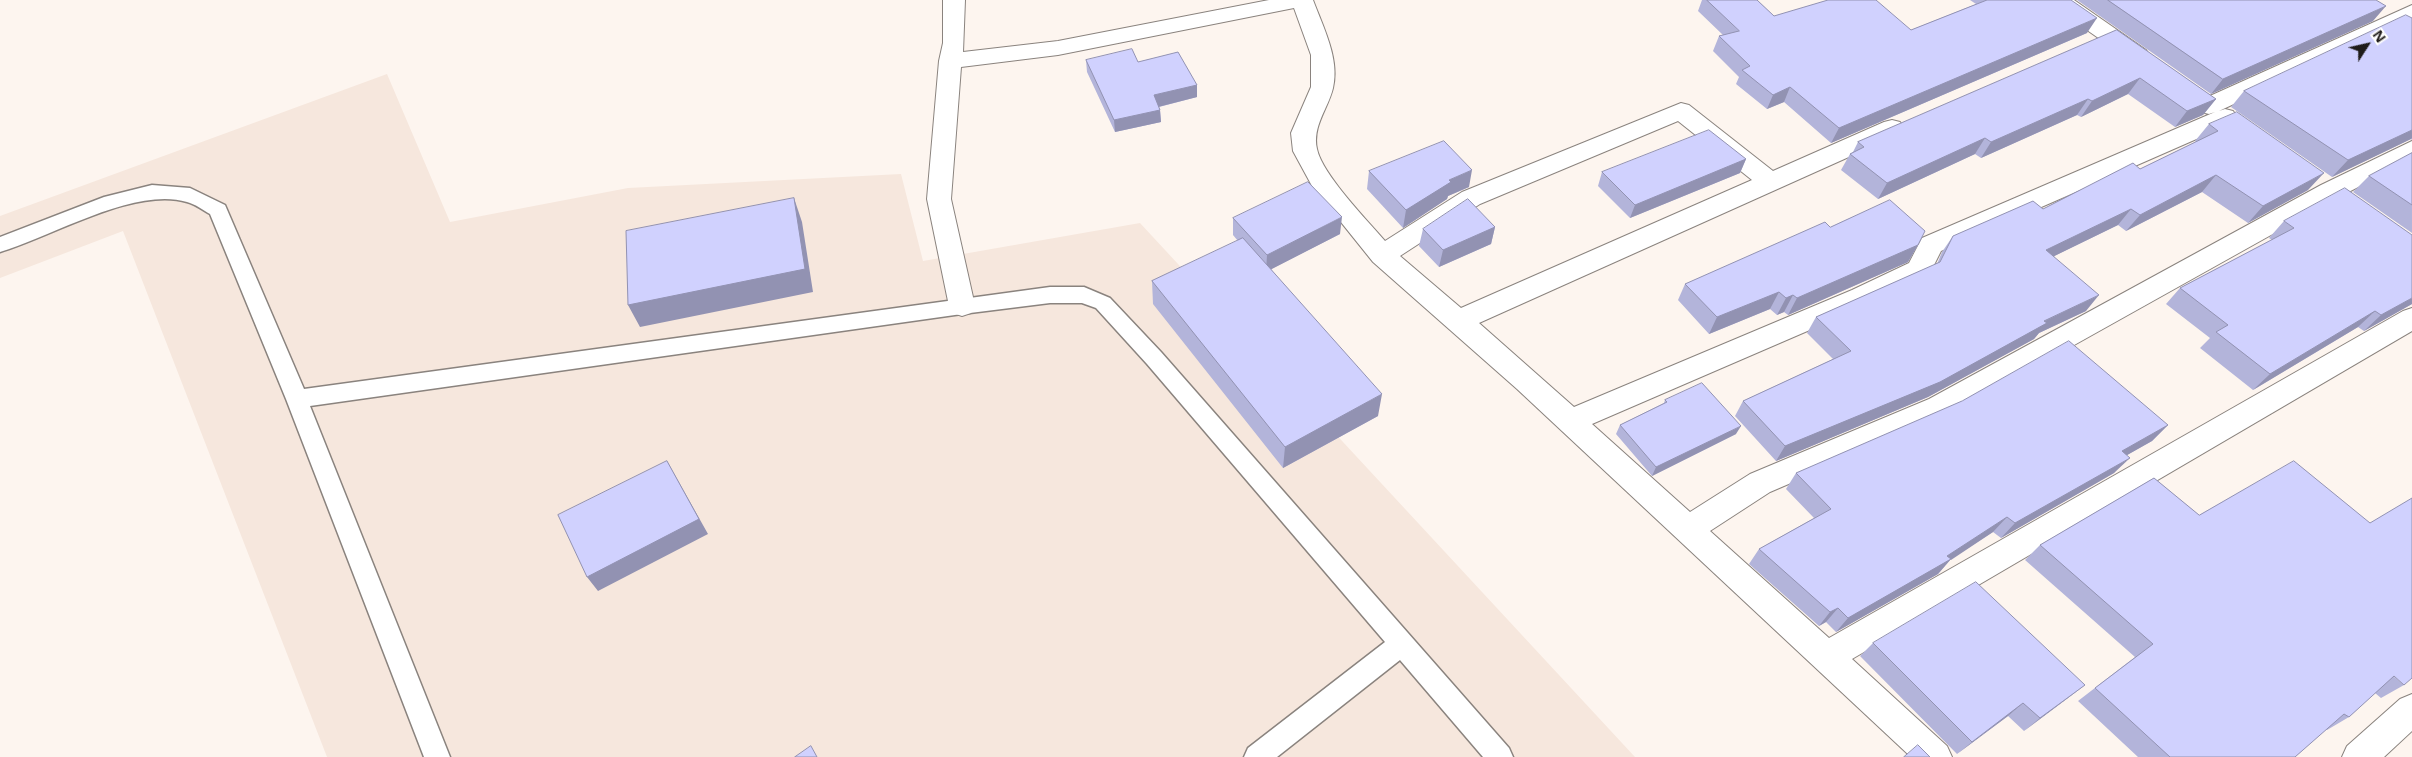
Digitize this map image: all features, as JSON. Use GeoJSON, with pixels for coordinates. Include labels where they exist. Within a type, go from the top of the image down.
{"type":"FeatureCollection","features":[{"type":"Feature","properties":{"kind":"street"},"geometry":{"type":"LineString","coordinates":[[954,0],[954,43],[950,61],[939,198],[962,306]]}},
{"type":"Feature","properties":{"kind":"street"},"geometry":{"type":"LineString","coordinates":[[950,61],[1068,46],[1302,0],[1322,55],[1322,87],[1303,133],[1305,151],[1321,180],[1382,254],[1570,421],[1935,757]]}},
{"type":"Feature","properties":{"kind":"street"},"geometry":{"type":"LineString","coordinates":[[2059,0],[2155,67]]}},
{"type":"Feature","properties":{"kind":"street"},"geometry":{"type":"LineString","coordinates":[[1570,421],[1870,294],[1919,270],[1932,245],[2217,111],[2412,12]]}},
{"type":"Feature","properties":{"kind":"street"},"geometry":{"type":"LineString","coordinates":[[2082,46],[2109,34]]}},
{"type":"Feature","properties":{"kind":"street"},"geometry":{"type":"LineString","coordinates":[[1382,254],[1471,198],[1681,110],[1770,182]]}},
{"type":"Feature","properties":{"kind":"street"},"geometry":{"type":"LineString","coordinates":[[1458,321],[1910,121]]}},
{"type":"Feature","properties":{"kind":"street"},"geometry":{"type":"LineString","coordinates":[[1688,529],[1760,482],[1938,407],[2330,191],[2412,149]]}},
{"type":"Feature","properties":{"kind":"street"},"geometry":{"type":"LineString","coordinates":[[1826,657],[2412,318]]}},
{"type":"Feature","properties":{"kind":"street"},"geometry":{"type":"LineString","coordinates":[[2359,757],[2412,710]]}},
{"type":"Feature","properties":{"kind":"lane"},"geometry":{"type":"LineString","coordinates":[[0,245],[111,202],[152,192],[190,195],[218,210],[297,399],[437,757]]}},
{"type":"Feature","properties":{"kind":"lane"},"geometry":{"type":"LineString","coordinates":[[297,399],[962,306],[1050,295],[1084,295],[1103,304],[1154,358],[1500,757]]}},
{"type":"Feature","properties":{"kind":"lane"},"geometry":{"type":"LineString","coordinates":[[1257,757],[1402,644]]}},
{"type":"Feature","properties":{"kind":"shaded area"},"geometry":{"type":"Polygon","coordinates":[[[387,74],[450,222],[628,188],[901,174],[923,261],[1140,223],[1635,757],[327,757],[123,231],[0,278],[0,216],[387,74]]]}},
{"type":"Feature","properties":{"kind":"building"},"geometry":{"type":"Polygon","coordinates":[[[1707,0],[1757,0],[1774,16],[1828,0],[1876,0],[1911,30],[1987,0],[2071,0],[2097,18],[1839,128],[1790,87],[1773,95],[1742,70],[1750,66],[1719,36],[1739,31],[1707,0]]]}},
{"type":"Feature","properties":{"kind":"building"},"geometry":{"type":"Polygon","coordinates":[[[2108,0],[2376,0],[2386,6],[2223,79],[2108,0]]]}},
{"type":"Feature","properties":{"kind":"building"},"geometry":{"type":"Polygon","coordinates":[[[2406,15],[2412,18],[2412,130],[2348,160],[2244,91],[2406,15]]]}},
{"type":"Feature","properties":{"kind":"building"},"geometry":{"type":"Polygon","coordinates":[[[2117,30],[2216,99],[2187,111],[2140,78],[2092,101],[2088,99],[1991,142],[1985,138],[1887,183],[1850,154],[1864,147],[1858,142],[2117,30]]]}},
{"type":"Feature","properties":{"kind":"building"},"geometry":{"type":"Polygon","coordinates":[[[1132,49],[1138,62],[1178,52],[1197,85],[1154,95],[1160,110],[1114,120],[1086,60],[1132,49]]]}},
{"type":"Feature","properties":{"kind":"building"},"geometry":{"type":"Polygon","coordinates":[[[2237,112],[2324,173],[2263,206],[2216,175],[2140,215],[2131,209],[2046,250],[2099,295],[2044,321],[2047,323],[1940,382],[1785,446],[1743,401],[1851,351],[1816,317],[1940,262],[1953,236],[2033,201],[2043,209],[2133,163],[2140,169],[2218,131],[2209,124],[2237,112]]]}},
{"type":"Feature","properties":{"kind":"building"},"geometry":{"type":"Polygon","coordinates":[[[1709,130],[1746,159],[1635,205],[1602,172],[1709,130]]]}},
{"type":"Feature","properties":{"kind":"building"},"geometry":{"type":"Polygon","coordinates":[[[1444,141],[1472,170],[1449,180],[1451,182],[1406,210],[1369,171],[1444,141]]]}},
{"type":"Feature","properties":{"kind":"building"},"geometry":{"type":"Polygon","coordinates":[[[2412,153],[2412,205],[2369,176],[2412,153]]]}},
{"type":"Feature","properties":{"kind":"building"},"geometry":{"type":"Polygon","coordinates":[[[1308,182],[1342,217],[1267,255],[1233,218],[1308,182]]]}},
{"type":"Feature","properties":{"kind":"building"},"geometry":{"type":"Polygon","coordinates":[[[2345,188],[2412,235],[2412,298],[2381,315],[2375,311],[2270,374],[2216,332],[2228,325],[2180,288],[2294,228],[2284,221],[2345,188]]]}},
{"type":"Feature","properties":{"kind":"building"},"geometry":{"type":"Polygon","coordinates":[[[794,198],[805,269],[628,305],[626,231],[794,198]]]}},
{"type":"Feature","properties":{"kind":"building"},"geometry":{"type":"Polygon","coordinates":[[[1468,199],[1495,227],[1443,250],[1423,229],[1468,199]]]}},
{"type":"Feature","properties":{"kind":"building"},"geometry":{"type":"Polygon","coordinates":[[[1890,200],[1925,231],[1918,245],[1797,298],[1793,295],[1786,298],[1779,292],[1717,317],[1685,284],[1825,222],[1830,227],[1890,200]]]}},
{"type":"Feature","properties":{"kind":"building"},"geometry":{"type":"Polygon","coordinates":[[[1243,238],[1382,394],[1285,447],[1152,281],[1243,238]]]}},
{"type":"Feature","properties":{"kind":"building"},"geometry":{"type":"Polygon","coordinates":[[[2069,341],[2168,425],[2122,451],[2130,458],[2015,523],[2007,517],[1947,556],[1951,559],[1848,618],[1838,608],[1830,612],[1759,549],[1831,509],[1796,473],[1962,401],[2069,341]]]}},
{"type":"Feature","properties":{"kind":"building"},"geometry":{"type":"Polygon","coordinates":[[[1702,383],[1741,426],[1656,467],[1620,425],[1667,402],[1665,400],[1702,383]]]}},
{"type":"Feature","properties":{"kind":"building"},"geometry":{"type":"Polygon","coordinates":[[[667,461],[699,519],[587,577],[558,515],[667,461]]]}},
{"type":"Feature","properties":{"kind":"building"},"geometry":{"type":"Polygon","coordinates":[[[2294,461],[2370,523],[2412,498],[2412,678],[2404,685],[2394,676],[2349,717],[2344,714],[2295,757],[2170,757],[2095,688],[2153,644],[2040,545],[2154,478],[2199,515],[2294,461]]]}},
{"type":"Feature","properties":{"kind":"building"},"geometry":{"type":"Polygon","coordinates":[[[1976,582],[2085,685],[2040,718],[2023,703],[1972,742],[1873,643],[1976,582]]]}},
{"type":"Feature","properties":{"kind":"building"},"geometry":{"type":"Polygon","coordinates":[[[1918,745],[1930,757],[1904,757],[1918,745]]]}},
{"type":"Feature","properties":{"kind":"building"},"geometry":{"type":"Polygon","coordinates":[[[811,746],[817,757],[795,757],[811,746]]]}}]}
